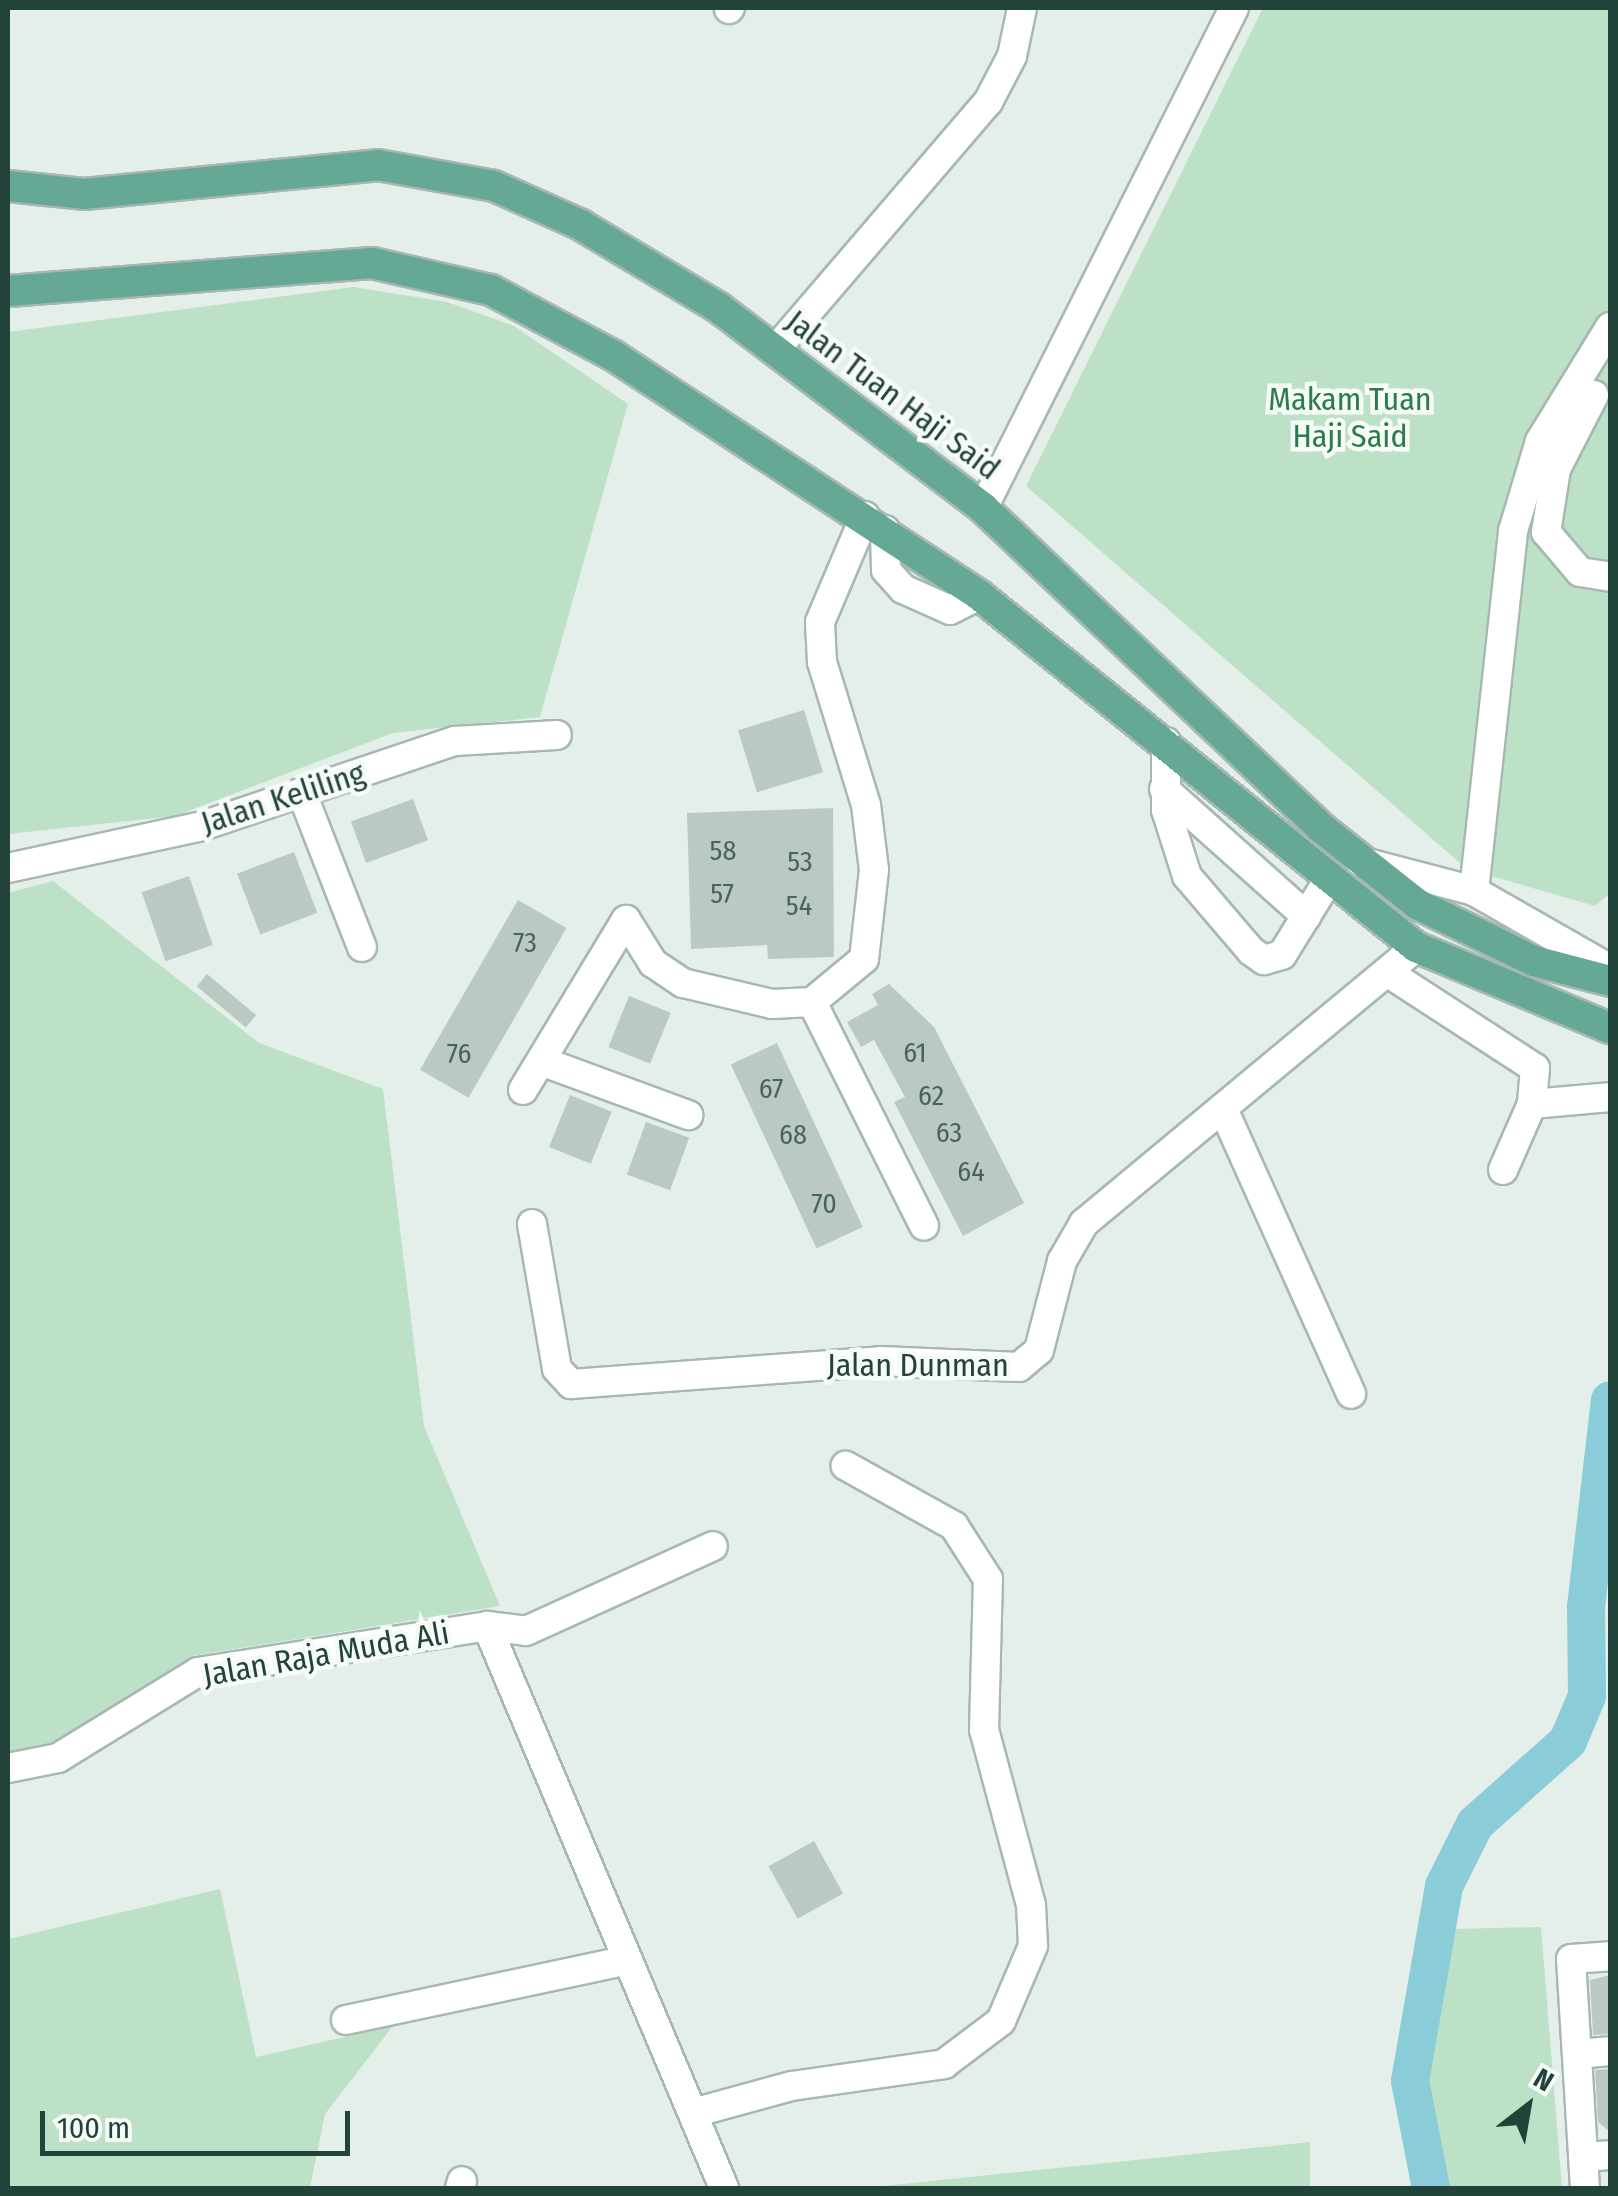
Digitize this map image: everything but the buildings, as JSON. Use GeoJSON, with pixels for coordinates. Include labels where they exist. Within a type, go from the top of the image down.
{"type":"FeatureCollection","features":[{"type":"Feature","properties":{"kind":"main road","name":"Jalan Tuan Haji Said"},"geometry":{"type":"LineString","coordinates":[[8,186],[84,194],[334,166],[431,170],[582,225],[776,349],[983,508],[1359,860],[1476,936],[1610,981]]}},
{"type":"Feature","properties":{"kind":"main road"},"geometry":{"type":"LineString","coordinates":[[8,291],[295,264],[424,268],[544,316],[875,523],[978,595],[1166,742],[1416,947],[1610,1028]]}},
{"type":"Feature","properties":{"kind":"street"},"geometry":{"type":"LineString","coordinates":[[776,349],[988,102],[1012,56],[1022,8]]}},
{"type":"Feature","properties":{"kind":"street"},"geometry":{"type":"LineString","coordinates":[[983,508],[1234,8]]}},
{"type":"Feature","properties":{"kind":"street"},"geometry":{"type":"LineString","coordinates":[[1474,892],[1513,530],[1572,377],[1610,327]]}},
{"type":"Feature","properties":{"kind":"street"},"geometry":{"type":"LineString","coordinates":[[1546,532],[1556,468],[1602,402],[1572,377]]}},
{"type":"Feature","properties":{"kind":"street"},"geometry":{"type":"LineString","coordinates":[[524,1090],[626,920],[653,963],[683,983],[772,1004],[812,1002],[864,959],[871,933],[866,805],[822,662],[820,622],[875,523]]}},
{"type":"Feature","properties":{"kind":"street"},"geometry":{"type":"LineString","coordinates":[[1513,530],[1546,532],[1580,572],[1610,576]]}},
{"type":"Feature","properties":{"kind":"street","name":"Jalan Keliling"},"geometry":{"type":"LineString","coordinates":[[8,868],[303,796],[455,741],[558,735]]}},
{"type":"Feature","properties":{"kind":"street"},"geometry":{"type":"LineString","coordinates":[[1166,742],[1164,788],[1187,876],[1251,951],[1274,960],[1329,879]]}},
{"type":"Feature","properties":{"kind":"street"},"geometry":{"type":"LineString","coordinates":[[1164,788],[1306,916]]}},
{"type":"Feature","properties":{"kind":"street"},"geometry":{"type":"LineString","coordinates":[[303,796],[362,947]]}},
{"type":"Feature","properties":{"kind":"street"},"geometry":{"type":"LineString","coordinates":[[1359,860],[1474,892],[1610,969]]}},
{"type":"Feature","properties":{"kind":"street","name":"Jalan Dunman"},"geometry":{"type":"LineString","coordinates":[[532,1224],[557,1369],[572,1384],[881,1361],[1019,1367],[1039,1350],[1066,1251],[1084,1222],[1390,974],[1416,947]]}},
{"type":"Feature","properties":{"kind":"street"},"geometry":{"type":"LineString","coordinates":[[1390,974],[1526,1058],[1535,1068],[1532,1104],[1503,1170]]}},
{"type":"Feature","properties":{"kind":"street"},"geometry":{"type":"LineString","coordinates":[[812,1002],[924,1226]]}},
{"type":"Feature","properties":{"kind":"street"},"geometry":{"type":"LineString","coordinates":[[541,1061],[688,1115]]}},
{"type":"Feature","properties":{"kind":"street"},"geometry":{"type":"LineString","coordinates":[[1532,1104],[1610,1097]]}},
{"type":"Feature","properties":{"kind":"street"},"geometry":{"type":"LineString","coordinates":[[1224,1111],[1351,1394]]}},
{"type":"Feature","properties":{"kind":"street"},"geometry":{"type":"LineString","coordinates":[[693,2113],[792,2086],[944,2064],[1001,2021],[1032,1946],[1030,1905],[984,1730],[991,1618],[977,1552],[954,1526],[846,1466]]}},
{"type":"Feature","properties":{"kind":"street","name":"Jalan Raja Muda Ali"},"geometry":{"type":"LineString","coordinates":[[8,1768],[58,1758],[198,1672],[487,1626],[526,1631],[713,1546]]}},
{"type":"Feature","properties":{"kind":"street","name":"Jalan Raja Muda Ali"},"geometry":{"type":"LineString","coordinates":[[487,1626],[724,2188]]}},
{"type":"Feature","properties":{"kind":"street"},"geometry":{"type":"LineString","coordinates":[[1585,2188],[1597,2156],[1577,2054],[1571,1959],[1610,1956]]}},
{"type":"Feature","properties":{"kind":"street"},"geometry":{"type":"LineString","coordinates":[[346,2020],[628,1960]]}},
{"type":"Feature","properties":{"kind":"street"},"geometry":{"type":"LineString","coordinates":[[1577,2054],[1610,2051]]}},
{"type":"Feature","properties":{"kind":"green space","name":"Makam Tuan Haji Said"},"geometry":{"type":"Polygon","coordinates":[[[1263,8],[1610,8],[1610,893],[1595,906],[1467,869],[1026,486],[1263,8]]]}},
{"type":"Feature","properties":{"kind":"green space"},"geometry":{"type":"Polygon","coordinates":[[[354,287],[447,302],[514,326],[628,404],[540,717],[393,733],[175,816],[8,834],[8,332],[354,287]]]}},
{"type":"Feature","properties":{"kind":"green space"},"geometry":{"type":"Polygon","coordinates":[[[53,881],[259,1043],[383,1089],[424,1426],[500,1606],[192,1656],[56,1745],[8,1754],[8,893],[53,881]]]}},
{"type":"Feature","properties":{"kind":"green space"},"geometry":{"type":"Polygon","coordinates":[[[220,1889],[256,2057],[393,2026],[325,2114],[310,2188],[8,2188],[8,1939],[220,1889]]]}},
{"type":"Feature","properties":{"kind":"green space"},"geometry":{"type":"Polygon","coordinates":[[[1541,1927],[1562,2188],[1445,2188],[1427,2095],[1452,1929],[1541,1927]]]}},
{"type":"Feature","properties":{"kind":"green space"},"geometry":{"type":"Polygon","coordinates":[[[1310,2142],[1310,2188],[864,2188],[1310,2142]]]}},
{"type":"Feature","properties":{"kind":"waterway"},"geometry":{"type":"LineString","coordinates":[[1431,2188],[1410,2081],[1444,1886],[1475,1824],[1568,1741],[1587,1696],[1586,1607],[1610,1400]]}}]}
